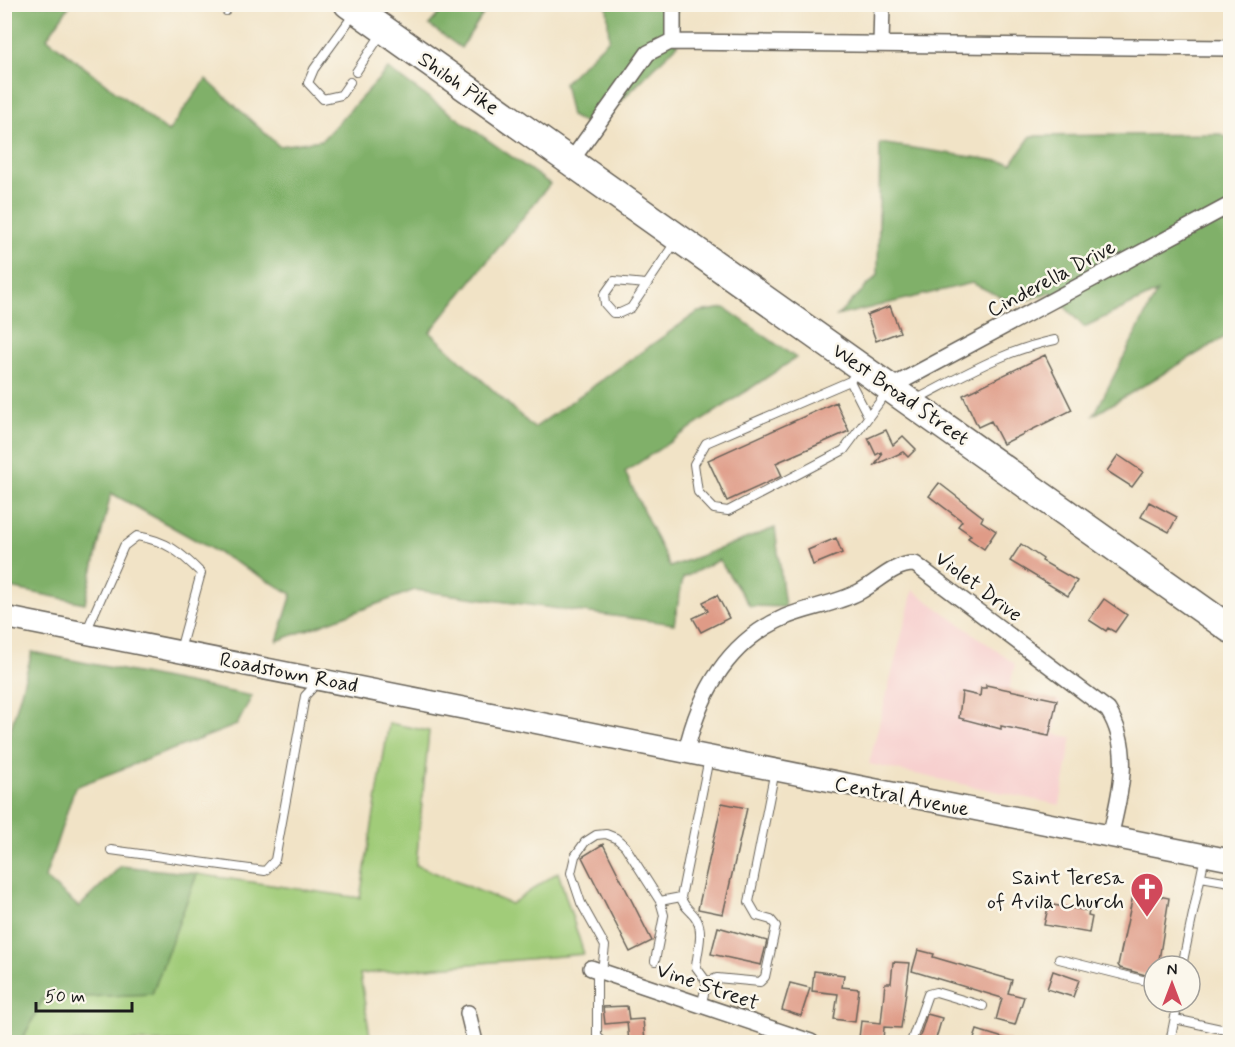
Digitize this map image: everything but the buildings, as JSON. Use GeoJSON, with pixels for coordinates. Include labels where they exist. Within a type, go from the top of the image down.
{"type":"FeatureCollection","features":[{"type":"Feature","properties":{"kind":"highway","name":"Shiloh Pike"},"geometry":{"type":"LineString","coordinates":[[352,7],[571,161]]}},
{"type":"Feature","properties":{"kind":"highway","name":"West Broad Street"},"geometry":{"type":"LineString","coordinates":[[571,161],[679,237],[856,374],[901,395],[1230,629]]}},
{"type":"Feature","properties":{"kind":"main road","name":"Roadstown Road"},"geometry":{"type":"LineString","coordinates":[[4,617],[573,729]]}},
{"type":"Feature","properties":{"kind":"main road","name":"Central Avenue"},"geometry":{"type":"LineString","coordinates":[[573,729],[1230,860]]}},
{"type":"Feature","properties":{"kind":"street"},"geometry":{"type":"LineString","coordinates":[[673,4],[673,42]]}},
{"type":"Feature","properties":{"kind":"street"},"geometry":{"type":"LineString","coordinates":[[881,44],[882,4]]}},
{"type":"Feature","properties":{"kind":"street"},"geometry":{"type":"LineString","coordinates":[[571,161],[648,53],[658,46],[673,42],[1230,48]]}},
{"type":"Feature","properties":{"kind":"street","name":"Cinderella Drive"},"geometry":{"type":"LineString","coordinates":[[901,395],[1230,205]]}},
{"type":"Feature","properties":{"kind":"street","name":"Violet Drive"},"geometry":{"type":"LineString","coordinates":[[686,752],[694,718],[705,692],[728,658],[741,645],[785,617],[860,592],[899,566],[915,564],[1108,710],[1118,726],[1123,769],[1110,837]]}},
{"type":"Feature","properties":{"kind":"street","name":"Vine Street"},"geometry":{"type":"LineString","coordinates":[[597,970],[811,1042]]}},
{"type":"Feature","properties":{"kind":"street"},"geometry":{"type":"LineString","coordinates":[[468,1013],[475,1042]]}},
{"type":"Feature","properties":{"kind":"lane"},"geometry":{"type":"LineString","coordinates":[[350,82],[341,95],[322,99],[308,82],[352,7]]}},
{"type":"Feature","properties":{"kind":"lane"},"geometry":{"type":"LineString","coordinates":[[356,72],[384,30]]}},
{"type":"Feature","properties":{"kind":"lane"},"geometry":{"type":"LineString","coordinates":[[646,284],[614,281],[604,295],[605,304],[613,313],[627,311],[646,284],[679,237]]}},
{"type":"Feature","properties":{"kind":"lane"},"geometry":{"type":"LineString","coordinates":[[868,416],[856,374],[706,443],[694,464],[698,492],[714,509],[728,511],[844,450],[868,416],[901,395],[1033,344],[1054,340]]}},
{"type":"Feature","properties":{"kind":"lane"},"geometry":{"type":"LineString","coordinates":[[85,633],[124,546],[137,536],[149,538],[177,549],[201,573],[180,651]]}},
{"type":"Feature","properties":{"kind":"lane"},"geometry":{"type":"LineString","coordinates":[[111,850],[264,871],[275,860],[305,696],[322,678]]}},
{"type":"Feature","properties":{"kind":"lane"},"geometry":{"type":"LineString","coordinates":[[707,982],[696,967],[701,931],[697,920],[682,905],[681,897],[710,757]]}},
{"type":"Feature","properties":{"kind":"lane"},"geometry":{"type":"LineString","coordinates":[[707,982],[717,978],[760,982],[765,977],[776,926],[771,920],[757,916],[749,902],[776,770]]}},
{"type":"Feature","properties":{"kind":"lane"},"geometry":{"type":"LineString","coordinates":[[603,1042],[597,1036],[597,970],[605,946],[581,903],[571,873],[575,856],[585,842],[596,835],[606,834],[616,838],[625,846],[660,901],[664,915],[655,960]]}},
{"type":"Feature","properties":{"kind":"lane"},"geometry":{"type":"LineString","coordinates":[[1185,954],[1206,855]]}},
{"type":"Feature","properties":{"kind":"lane"},"geometry":{"type":"LineString","coordinates":[[1201,877],[1230,882]]}},
{"type":"Feature","properties":{"kind":"lane"},"geometry":{"type":"LineString","coordinates":[[660,901],[681,897]]}},
{"type":"Feature","properties":{"kind":"lane"},"geometry":{"type":"LineString","coordinates":[[1059,959],[1142,980]]}},
{"type":"Feature","properties":{"kind":"lane"},"geometry":{"type":"LineString","coordinates":[[701,1006],[707,982]]}},
{"type":"Feature","properties":{"kind":"lane"},"geometry":{"type":"LineString","coordinates":[[911,1042],[928,994],[936,992],[983,1006]]}},
{"type":"Feature","properties":{"kind":"lane"},"geometry":{"type":"LineString","coordinates":[[1170,1042],[1176,1014]]}},
{"type":"Feature","properties":{"kind":"lane"},"geometry":{"type":"LineString","coordinates":[[1175,1019],[1230,1031]]}},
{"type":"Feature","properties":{"kind":"shaded area"},"geometry":{"type":"Polygon","coordinates":[[[913,590],[1015,664],[1009,690],[1060,701],[1054,734],[1072,737],[1060,805],[869,764],[913,590]]]}},
{"type":"Feature","properties":{"kind":"green space"},"geometry":{"type":"Polygon","coordinates":[[[448,4],[489,5],[461,48],[429,25],[448,4]]]}},
{"type":"Feature","properties":{"kind":"green space"},"geometry":{"type":"Polygon","coordinates":[[[4,5],[70,5],[47,38],[168,132],[206,79],[279,146],[322,140],[388,69],[550,184],[430,332],[534,428],[698,312],[725,308],[796,358],[625,472],[670,567],[775,528],[785,607],[750,606],[719,560],[683,578],[674,624],[415,590],[277,641],[292,594],[111,493],[85,603],[5,587],[4,5]]]}},
{"type":"Feature","properties":{"kind":"green space"},"geometry":{"type":"Polygon","coordinates":[[[607,5],[677,5],[677,45],[594,128],[571,116],[564,83],[609,39],[607,5]]]}},
{"type":"Feature","properties":{"kind":"green space"},"geometry":{"type":"Polygon","coordinates":[[[1221,134],[1230,140],[1230,334],[1094,415],[1157,292],[1084,327],[1051,292],[1015,304],[972,283],[837,316],[878,275],[880,143],[1012,163],[1031,136],[1221,134]]]}},
{"type":"Feature","properties":{"kind":"green space"},"geometry":{"type":"Polygon","coordinates":[[[32,652],[252,696],[237,725],[75,787],[45,878],[79,907],[121,866],[197,874],[152,994],[43,999],[21,1042],[5,1042],[5,750],[32,652]]]}},
{"type":"Feature","properties":{"kind":"green space"},"geometry":{"type":"Polygon","coordinates":[[[389,723],[429,731],[416,865],[511,904],[558,872],[584,954],[360,974],[371,1042],[21,1042],[43,999],[152,993],[197,874],[360,898],[389,723]]]}},
{"type":"Feature","properties":{"kind":"place","name":"Saint Teresa of Avila Church"},"geometry":{"type":"Point","coordinates":[1147,918]}}]}
